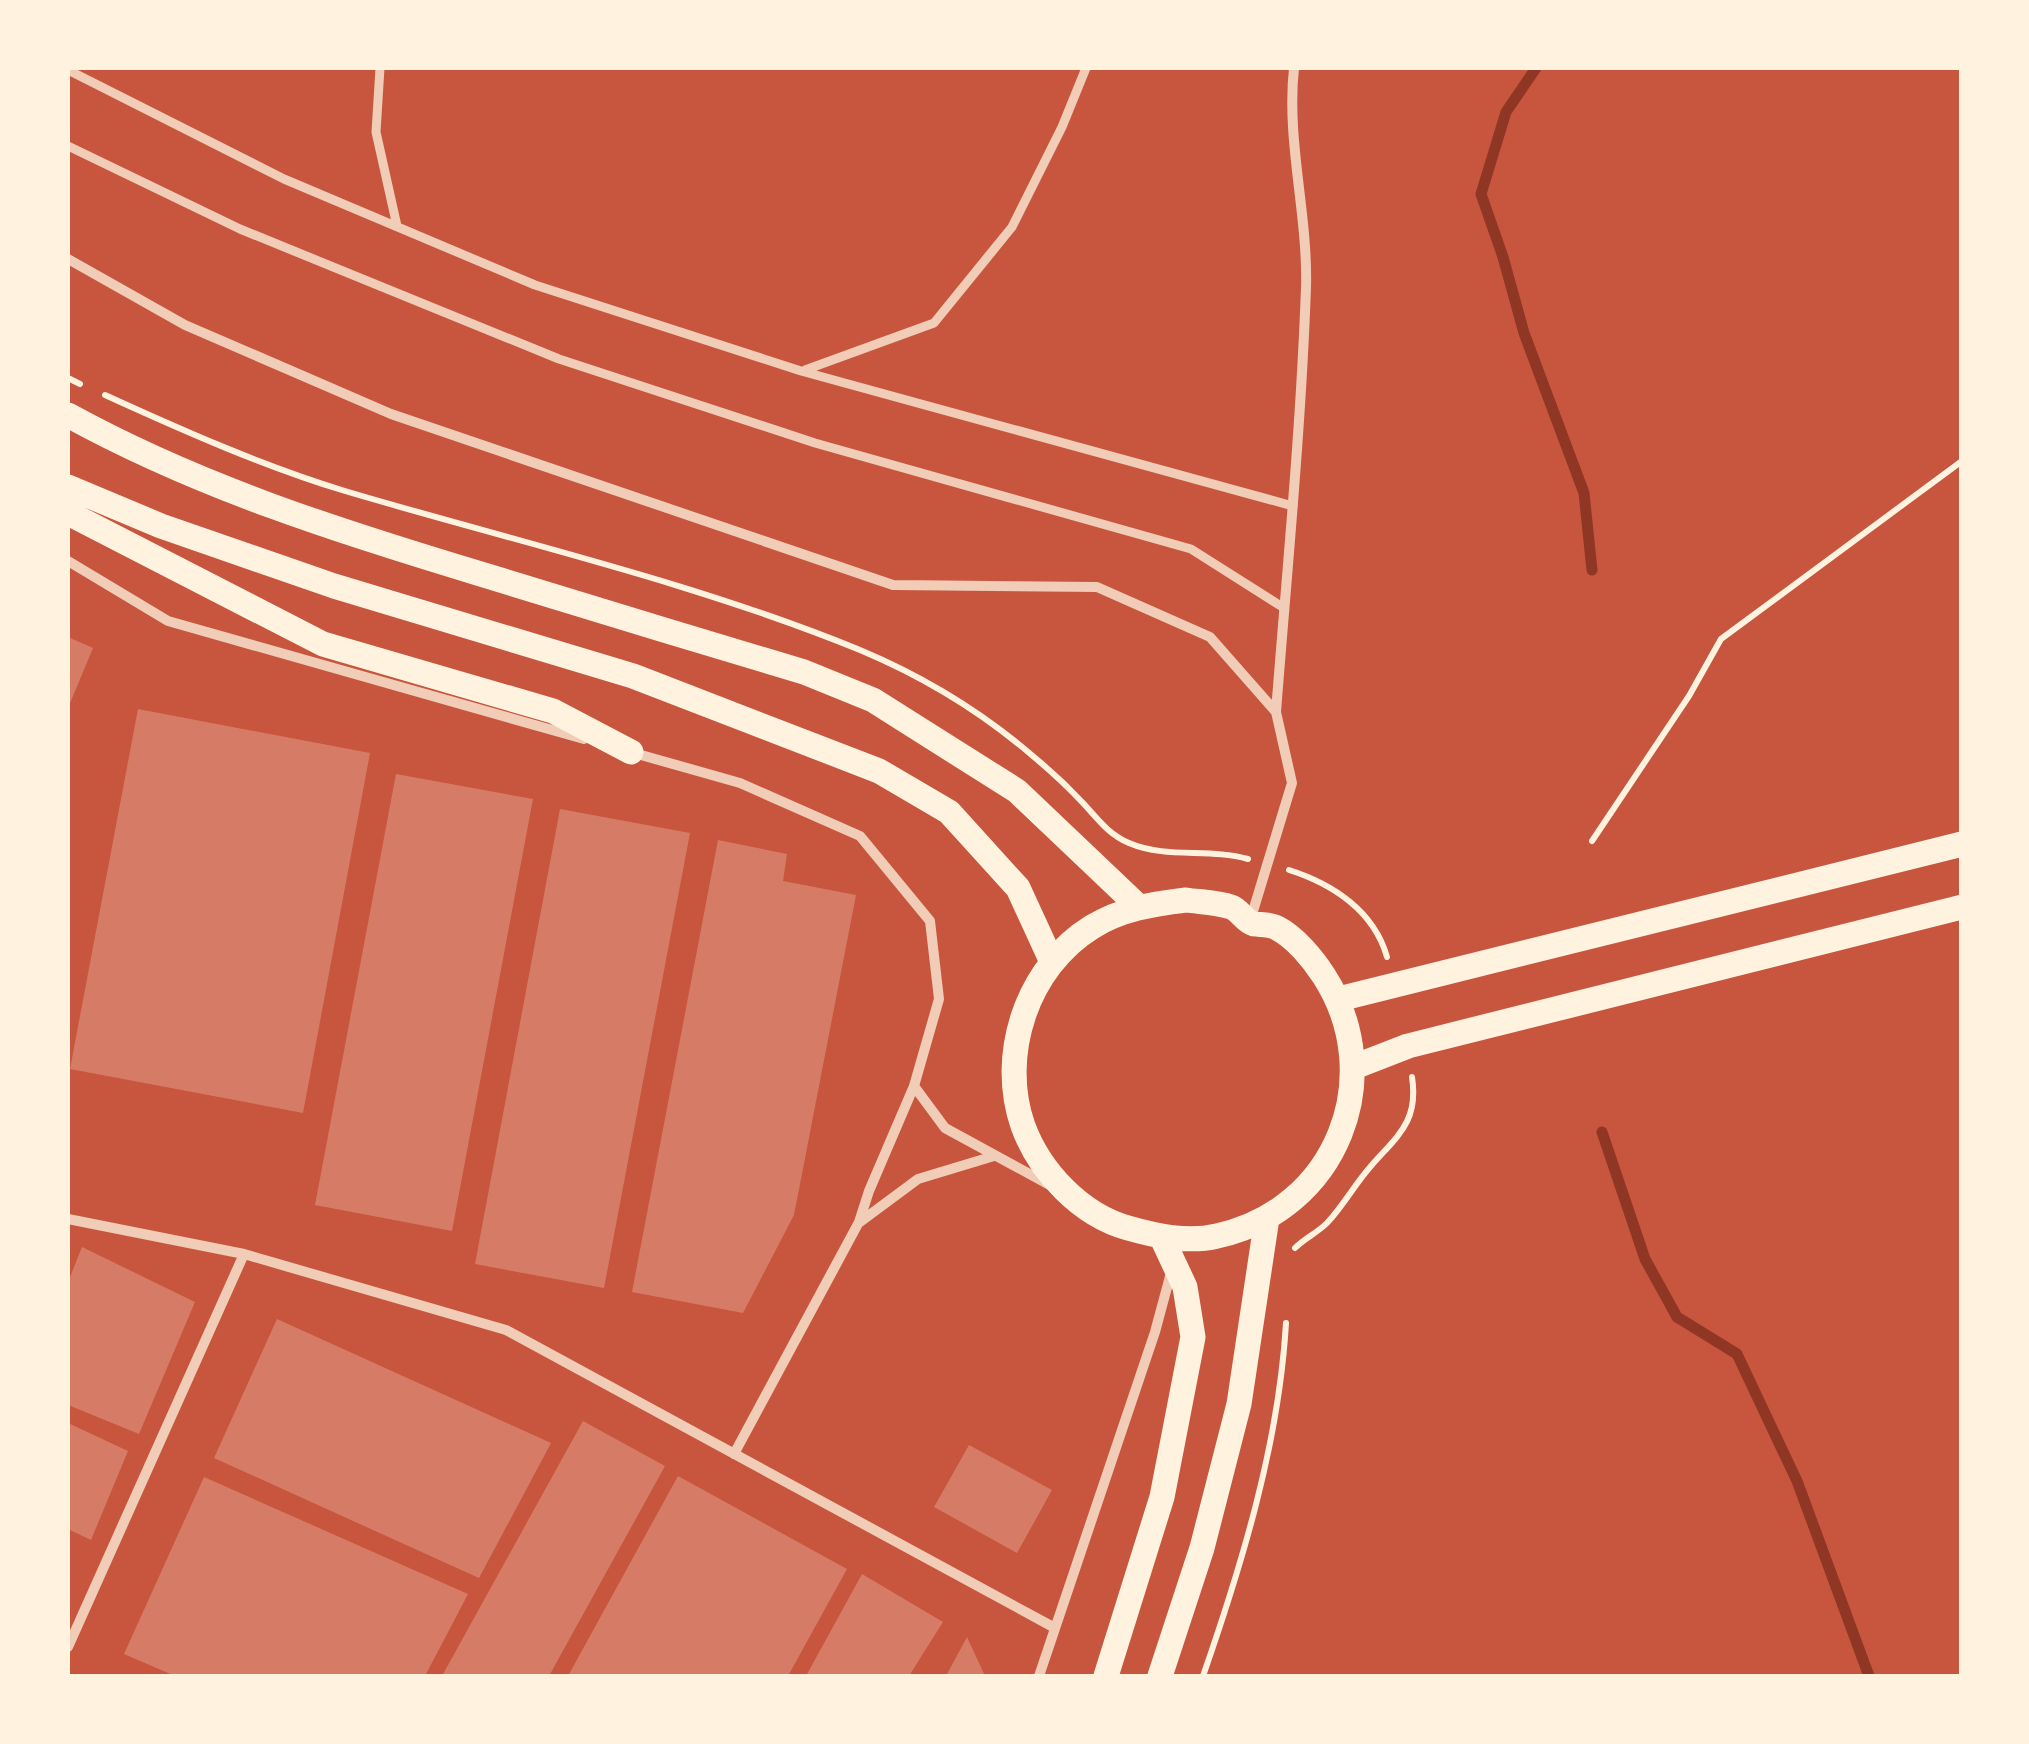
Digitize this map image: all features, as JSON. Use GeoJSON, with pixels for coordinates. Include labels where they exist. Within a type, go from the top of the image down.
{"type":"FeatureCollection","features":[{"type":"Feature","properties":{"kind":"main road"},"geometry":{"type":"LineString","coordinates":[[68,415],[235,494],[368,540],[804,672],[873,700],[1017,792],[1138,906]]}},
{"type":"Feature","properties":{"kind":"main road"},"geometry":{"type":"LineString","coordinates":[[68,487],[161,526],[334,586],[633,676],[880,771],[949,812],[1018,888],[1052,962]]}},
{"type":"Feature","properties":{"kind":"main road"},"geometry":{"type":"LineString","coordinates":[[68,514],[323,644],[553,711],[631,752]]}},
{"type":"Feature","properties":{"kind":"main road"},"geometry":{"type":"LineString","coordinates":[[1338,999],[1962,844]]}},
{"type":"Feature","properties":{"kind":"main road"},"geometry":{"type":"LineString","coordinates":[[1202,902],[1233,907],[1250,923],[1276,927],[1312,958],[1338,999],[1354,1067],[1349,1112],[1332,1154],[1304,1190],[1268,1218],[1216,1236],[1162,1238],[1114,1224],[1072,1197],[1043,1164],[1023,1126],[1014,1083],[1016,1040],[1029,999],[1052,962],[1091,927],[1138,906],[1202,902]]}},
{"type":"Feature","properties":{"kind":"main road"},"geometry":{"type":"LineString","coordinates":[[1354,1067],[1408,1046],[1962,908]]}},
{"type":"Feature","properties":{"kind":"main road"},"geometry":{"type":"LineString","coordinates":[[1160,1676],[1202,1548],[1239,1404],[1268,1218]]}},
{"type":"Feature","properties":{"kind":"main road"},"geometry":{"type":"LineString","coordinates":[[1106,1676],[1162,1498],[1193,1336],[1184,1287],[1162,1238]]}},
{"type":"Feature","properties":{"kind":"street"},"geometry":{"type":"LineString","coordinates":[[380,68],[376,132],[397,226]]}},
{"type":"Feature","properties":{"kind":"street"},"geometry":{"type":"LineString","coordinates":[[802,371],[934,323],[1012,227],[1062,127],[1086,68]]}},
{"type":"Feature","properties":{"kind":"street"},"geometry":{"type":"LineString","coordinates":[[1250,923],[1292,783],[1276,712],[1306,282],[1290,104],[1294,68]]}},
{"type":"Feature","properties":{"kind":"street"},"geometry":{"type":"LineString","coordinates":[[68,70],[284,179],[535,284],[802,371],[1293,506]]}},
{"type":"Feature","properties":{"kind":"street"},"geometry":{"type":"LineString","coordinates":[[68,146],[240,229],[559,360],[815,442],[1191,549],[1284,608]]}},
{"type":"Feature","properties":{"kind":"street"},"geometry":{"type":"LineString","coordinates":[[68,260],[186,325],[392,414],[892,585],[1097,587],[1210,637],[1276,712]]}},
{"type":"Feature","properties":{"kind":"street"},"geometry":{"type":"LineString","coordinates":[[68,561],[168,620],[740,783],[860,836],[930,921],[940,999],[914,1086],[869,1191],[860,1222],[734,1454]]}},
{"type":"Feature","properties":{"kind":"street"},"geometry":{"type":"LineString","coordinates":[[914,1086],[945,1128],[1072,1197]]}},
{"type":"Feature","properties":{"kind":"street"},"geometry":{"type":"LineString","coordinates":[[860,1222],[918,1179],[994,1156]]}},
{"type":"Feature","properties":{"kind":"street"},"geometry":{"type":"LineString","coordinates":[[68,1219],[244,1254],[506,1330],[1055,1628]]}},
{"type":"Feature","properties":{"kind":"street"},"geometry":{"type":"LineString","coordinates":[[68,1647],[244,1254]]}},
{"type":"Feature","properties":{"kind":"street"},"geometry":{"type":"LineString","coordinates":[[1040,1676],[1155,1332],[1173,1263]]}},
{"type":"Feature","properties":{"kind":"path"},"geometry":{"type":"LineString","coordinates":[[68,378],[84,385]]}},
{"type":"Feature","properties":{"kind":"path"},"geometry":{"type":"LineString","coordinates":[[99,392],[200,438],[344,490],[796,624],[892,663],[943,692],[1034,757],[1106,829],[1130,843],[1161,852],[1238,856],[1316,878],[1367,918],[1384,944],[1396,986]]}},
{"type":"Feature","properties":{"kind":"path"},"geometry":{"type":"LineString","coordinates":[[1592,841],[1688,696],[1720,640],[1962,460]]}},
{"type":"Feature","properties":{"kind":"path"},"geometry":{"type":"LineString","coordinates":[[1290,1262],[1292,1251],[1323,1228],[1371,1165],[1405,1130],[1415,1094],[1408,1046]]}},
{"type":"Feature","properties":{"kind":"path"},"geometry":{"type":"LineString","coordinates":[[1203,1676],[1241,1557],[1270,1435],[1282,1378],[1286,1308]]}},
{"type":"Feature","properties":{"kind":"building"},"geometry":{"type":"Polygon","coordinates":[[[68,637],[93,648],[68,708],[68,637]]]}},
{"type":"Feature","properties":{"kind":"building"},"geometry":{"type":"Polygon","coordinates":[[[138,709],[370,753],[303,1113],[70,1069],[138,709]]]}},
{"type":"Feature","properties":{"kind":"building"},"geometry":{"type":"Polygon","coordinates":[[[396,774],[533,799],[452,1231],[315,1205],[396,774]]]}},
{"type":"Feature","properties":{"kind":"building"},"geometry":{"type":"Polygon","coordinates":[[[560,809],[690,833],[604,1288],[475,1264],[560,809]]]}},
{"type":"Feature","properties":{"kind":"building"},"geometry":{"type":"Polygon","coordinates":[[[718,840],[787,854],[783,881],[856,895],[794,1215],[743,1313],[632,1292],[718,840]]]}},
{"type":"Feature","properties":{"kind":"building"},"geometry":{"type":"Polygon","coordinates":[[[82,1247],[195,1302],[139,1434],[68,1405],[68,1282],[82,1247]]]}},
{"type":"Feature","properties":{"kind":"building"},"geometry":{"type":"Polygon","coordinates":[[[277,1319],[551,1443],[479,1578],[214,1458],[277,1319]]]}},
{"type":"Feature","properties":{"kind":"building"},"geometry":{"type":"Polygon","coordinates":[[[583,1421],[665,1466],[549,1676],[442,1676],[583,1421]]]}},
{"type":"Feature","properties":{"kind":"building"},"geometry":{"type":"Polygon","coordinates":[[[68,1423],[128,1451],[91,1540],[68,1529],[68,1423]]]}},
{"type":"Feature","properties":{"kind":"building"},"geometry":{"type":"Polygon","coordinates":[[[969,1445],[1052,1490],[1017,1553],[934,1507],[969,1445]]]}},
{"type":"Feature","properties":{"kind":"building"},"geometry":{"type":"Polygon","coordinates":[[[678,1476],[847,1569],[788,1676],[568,1676],[678,1476]]]}},
{"type":"Feature","properties":{"kind":"building"},"geometry":{"type":"Polygon","coordinates":[[[204,1477],[468,1594],[425,1676],[175,1676],[124,1654],[204,1477]]]}},
{"type":"Feature","properties":{"kind":"building"},"geometry":{"type":"Polygon","coordinates":[[[862,1574],[943,1622],[909,1676],[806,1676],[862,1574]]]}},
{"type":"Feature","properties":{"kind":"building"},"geometry":{"type":"Polygon","coordinates":[[[967,1637],[985,1676],[946,1676],[967,1637]]]}},
{"type":"Feature","properties":{"kind":"waterway"},"geometry":{"type":"LineString","coordinates":[[1536,68],[1506,112],[1481,194],[1524,333],[1584,493],[1592,570]]}},
{"type":"Feature","properties":{"kind":"waterway"},"geometry":{"type":"LineString","coordinates":[[1602,1132],[1645,1259],[1677,1317],[1737,1354],[1797,1481],[1869,1676]]}}]}
